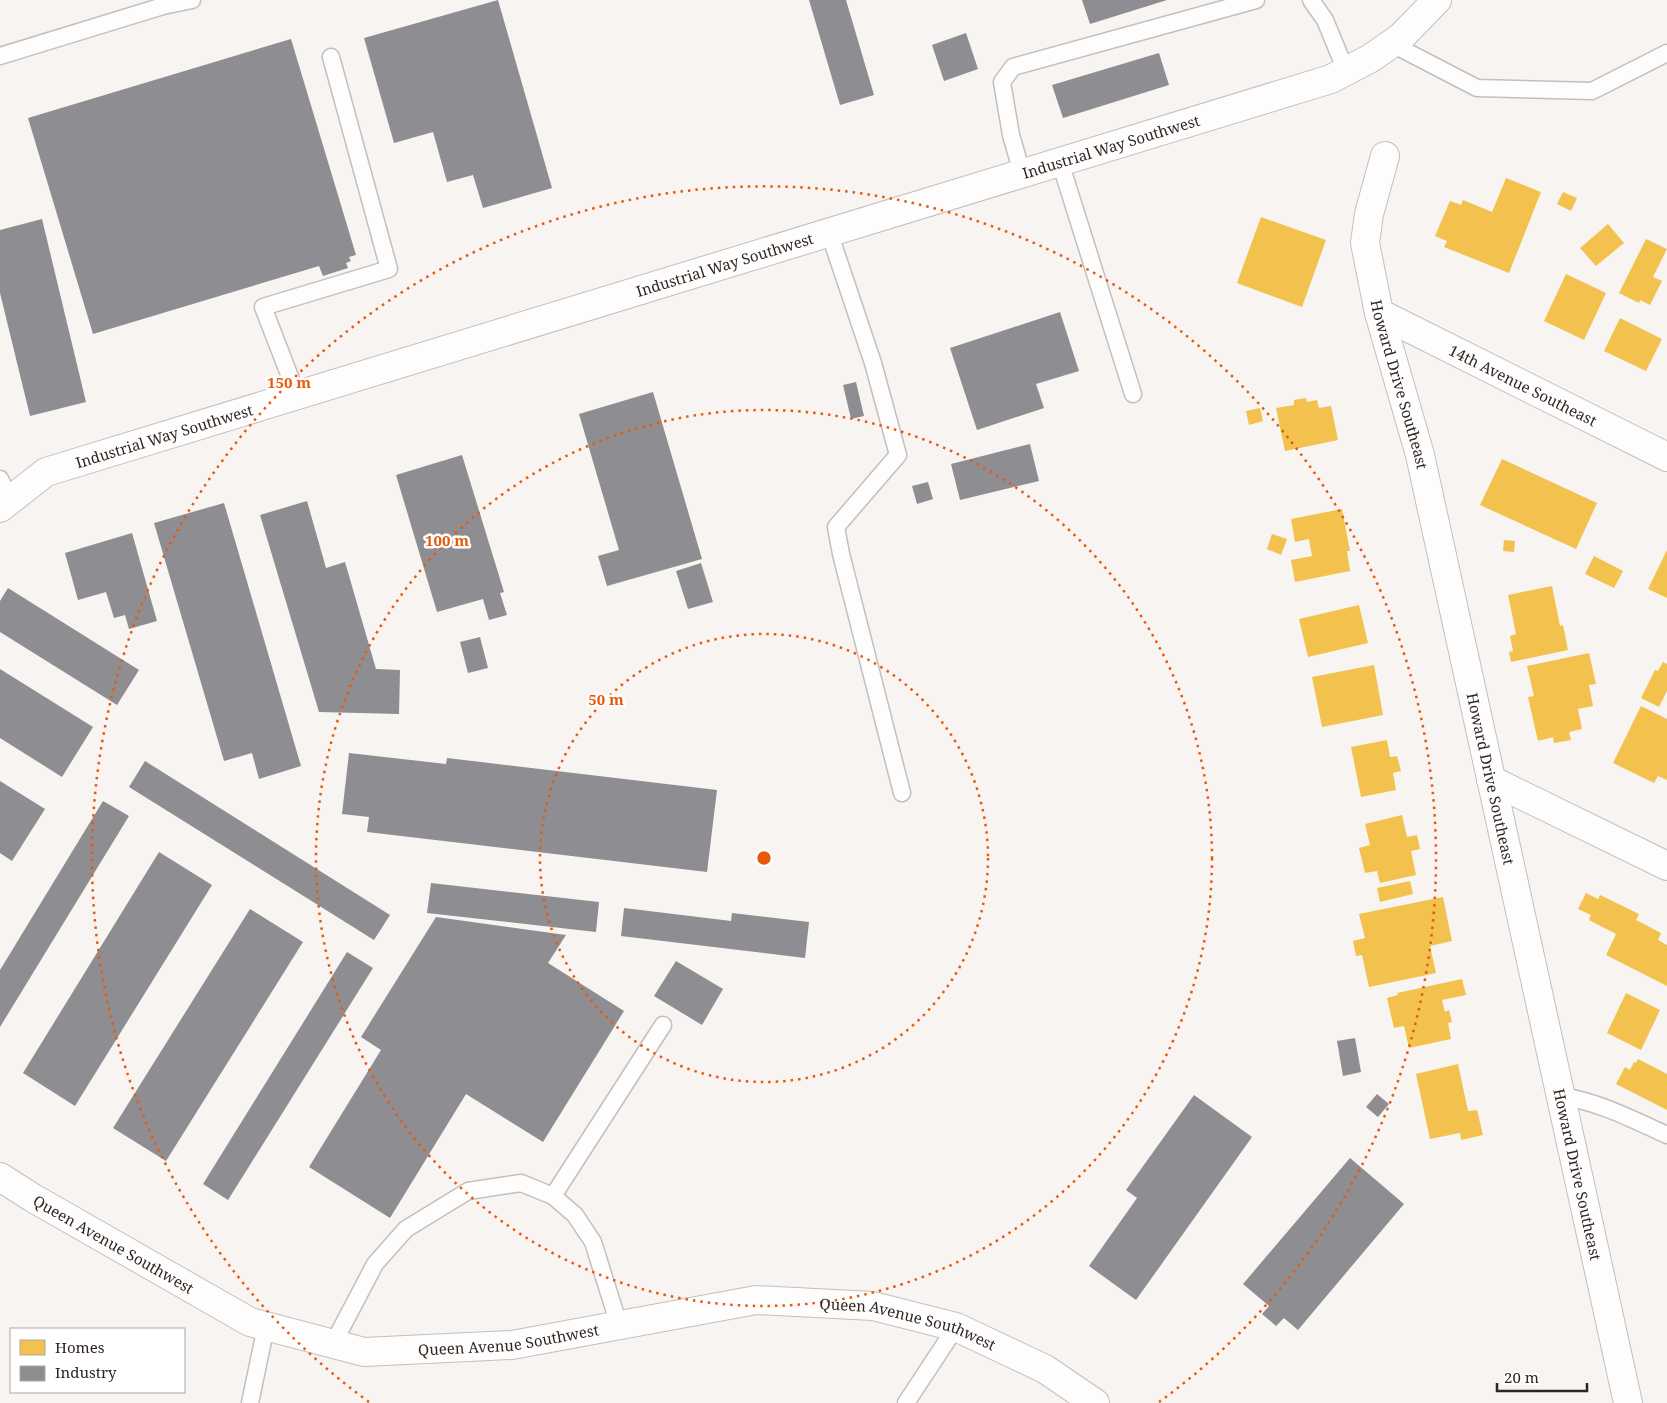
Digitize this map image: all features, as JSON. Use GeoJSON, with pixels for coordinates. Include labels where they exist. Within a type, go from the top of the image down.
{"type":"FeatureCollection","features":[{"type":"Feature","properties":{"kind":"street","name":"Industrial Way Southwest"},"geometry":{"type":"LineString","coordinates":[[3,496],[46,472],[1331,79],[1371,58],[1392,44],[1437,0]]}},
{"type":"Feature","properties":{"kind":"street","name":"Howard Drive Southeast"},"geometry":{"type":"LineString","coordinates":[[1385,156],[1369,214],[1365,243],[1379,313],[1420,455],[1628,1403]]}},
{"type":"Feature","properties":{"kind":"street","name":"14th Avenue Southeast"},"geometry":{"type":"LineString","coordinates":[[1379,313],[1667,457]]}},
{"type":"Feature","properties":{"kind":"street"},"geometry":{"type":"LineString","coordinates":[[1491,780],[1667,866]]}},
{"type":"Feature","properties":{"kind":"street","name":"Queen Avenue Southwest"},"geometry":{"type":"LineString","coordinates":[[0,1177],[33,1198],[250,1322],[364,1352],[512,1345],[756,1300],[873,1306],[956,1328],[1045,1369],[1095,1403]]}},
{"type":"Feature","properties":{"kind":"lane"},"geometry":{"type":"LineString","coordinates":[[0,56],[163,6],[192,0]]}},
{"type":"Feature","properties":{"kind":"lane"},"geometry":{"type":"LineString","coordinates":[[1022,173],[1011,135],[1002,82],[1013,67],[1256,0]]}},
{"type":"Feature","properties":{"kind":"lane"},"geometry":{"type":"LineString","coordinates":[[1311,0],[1324,20],[1346,71]]}},
{"type":"Feature","properties":{"kind":"lane"},"geometry":{"type":"LineString","coordinates":[[1392,44],[1477,88],[1592,91],[1667,53]]}},
{"type":"Feature","properties":{"kind":"lane"},"geometry":{"type":"LineString","coordinates":[[297,395],[263,307],[389,269],[331,57]]}},
{"type":"Feature","properties":{"kind":"lane"},"geometry":{"type":"LineString","coordinates":[[1060,162],[1133,394]]}},
{"type":"Feature","properties":{"kind":"lane"},"geometry":{"type":"LineString","coordinates":[[830,232],[873,363],[898,455],[836,527],[840,554],[902,793]]}},
{"type":"Feature","properties":{"kind":"lane"},"geometry":{"type":"LineString","coordinates":[[553,1196],[663,1025]]}},
{"type":"Feature","properties":{"kind":"lane"},"geometry":{"type":"LineString","coordinates":[[1561,1096],[1582,1099],[1667,1135]]}},
{"type":"Feature","properties":{"kind":"lane"},"geometry":{"type":"LineString","coordinates":[[333,1344],[375,1264],[406,1229],[468,1191],[521,1183],[553,1196],[575,1215],[593,1242],[619,1325]]}},
{"type":"Feature","properties":{"kind":"lane"},"geometry":{"type":"LineString","coordinates":[[250,1403],[266,1326]]}},
{"type":"Feature","properties":{"kind":"lane"},"geometry":{"type":"LineString","coordinates":[[906,1403],[956,1328]]}},
{"type":"Feature","properties":{"kind":"building: Homes"},"geometry":{"type":"Polygon","coordinates":[[[1506,178],[1541,192],[1509,273],[1444,247],[1447,241],[1435,236],[1450,201],[1461,205],[1463,200],[1492,212],[1506,178]]]}},
{"type":"Feature","properties":{"kind":"building: Homes"},"geometry":{"type":"Polygon","coordinates":[[[1563,192],[1577,198],[1571,211],[1557,204],[1563,192]]]}},
{"type":"Feature","properties":{"kind":"building: Homes"},"geometry":{"type":"Polygon","coordinates":[[[1261,217],[1326,240],[1302,307],[1237,283],[1261,217]]]}},
{"type":"Feature","properties":{"kind":"building: Homes"},"geometry":{"type":"Polygon","coordinates":[[[1608,224],[1624,243],[1596,266],[1580,248],[1608,224]]]}},
{"type":"Feature","properties":{"kind":"building: Homes"},"geometry":{"type":"Polygon","coordinates":[[[1646,239],[1667,249],[1653,277],[1662,281],[1650,305],[1640,300],[1639,303],[1619,293],[1646,239]]]}},
{"type":"Feature","properties":{"kind":"building: Homes"},"geometry":{"type":"Polygon","coordinates":[[[1566,274],[1606,293],[1584,340],[1544,321],[1566,274]]]}},
{"type":"Feature","properties":{"kind":"building: Homes"},"geometry":{"type":"Polygon","coordinates":[[[1620,318],[1662,339],[1646,371],[1604,351],[1620,318]]]}},
{"type":"Feature","properties":{"kind":"building: Homes"},"geometry":{"type":"Polygon","coordinates":[[[1306,398],[1307,402],[1317,400],[1319,408],[1331,406],[1338,440],[1285,451],[1276,408],[1294,405],[1294,400],[1306,398]]]}},
{"type":"Feature","properties":{"kind":"building: Homes"},"geometry":{"type":"Polygon","coordinates":[[[1260,408],[1263,421],[1249,425],[1246,411],[1260,408]]]}},
{"type":"Feature","properties":{"kind":"building: Homes"},"geometry":{"type":"Polygon","coordinates":[[[1502,459],[1597,503],[1576,549],[1480,505],[1502,459]]]}},
{"type":"Feature","properties":{"kind":"building: Homes"},"geometry":{"type":"Polygon","coordinates":[[[1342,509],[1350,551],[1347,551],[1350,571],[1295,582],[1291,560],[1312,556],[1309,539],[1295,542],[1291,519],[1342,509]]]}},
{"type":"Feature","properties":{"kind":"building: Homes"},"geometry":{"type":"Polygon","coordinates":[[[1272,534],[1287,539],[1281,555],[1267,549],[1272,534]]]}},
{"type":"Feature","properties":{"kind":"building: Homes"},"geometry":{"type":"Polygon","coordinates":[[[1504,540],[1515,541],[1514,552],[1503,551],[1504,540]]]}},
{"type":"Feature","properties":{"kind":"building: Homes"},"geometry":{"type":"Polygon","coordinates":[[[1667,550],[1667,598],[1648,589],[1667,550]]]}},
{"type":"Feature","properties":{"kind":"building: Homes"},"geometry":{"type":"Polygon","coordinates":[[[1594,556],[1623,571],[1614,588],[1585,574],[1594,556]]]}},
{"type":"Feature","properties":{"kind":"building: Homes"},"geometry":{"type":"Polygon","coordinates":[[[1552,586],[1560,626],[1563,625],[1568,650],[1511,662],[1509,652],[1513,651],[1510,636],[1516,634],[1508,595],[1552,586]]]}},
{"type":"Feature","properties":{"kind":"building: Homes"},"geometry":{"type":"Polygon","coordinates":[[[1359,605],[1368,643],[1308,657],[1299,619],[1359,605]]]}},
{"type":"Feature","properties":{"kind":"building: Homes"},"geometry":{"type":"Polygon","coordinates":[[[1589,653],[1596,684],[1589,685],[1593,706],[1578,709],[1582,729],[1569,732],[1571,740],[1554,743],[1553,737],[1538,741],[1528,697],[1534,696],[1527,666],[1589,653]]]}},
{"type":"Feature","properties":{"kind":"building: Homes"},"geometry":{"type":"Polygon","coordinates":[[[1663,662],[1667,664],[1667,691],[1659,707],[1641,698],[1655,670],[1658,671],[1663,662]]]}},
{"type":"Feature","properties":{"kind":"building: Homes"},"geometry":{"type":"Polygon","coordinates":[[[1374,665],[1383,715],[1322,727],[1312,677],[1374,665]]]}},
{"type":"Feature","properties":{"kind":"building: Homes"},"geometry":{"type":"Polygon","coordinates":[[[1641,706],[1667,719],[1667,780],[1658,776],[1654,783],[1613,763],[1641,706]]]}},
{"type":"Feature","properties":{"kind":"building: Homes"},"geometry":{"type":"Polygon","coordinates":[[[1387,740],[1390,757],[1397,756],[1401,771],[1393,773],[1396,790],[1361,797],[1351,747],[1387,740]]]}},
{"type":"Feature","properties":{"kind":"building: Homes"},"geometry":{"type":"Polygon","coordinates":[[[1402,815],[1407,837],[1417,835],[1420,849],[1411,851],[1416,875],[1380,883],[1377,871],[1365,873],[1359,848],[1370,845],[1365,824],[1402,815]]]}},
{"type":"Feature","properties":{"kind":"building: Homes"},"geometry":{"type":"Polygon","coordinates":[[[1410,881],[1413,894],[1380,902],[1377,888],[1410,881]]]}},
{"type":"Feature","properties":{"kind":"building: Homes"},"geometry":{"type":"Polygon","coordinates":[[[1586,893],[1598,899],[1600,895],[1639,914],[1636,920],[1661,933],[1658,940],[1667,945],[1667,986],[1606,955],[1616,934],[1589,920],[1591,915],[1578,909],[1586,893]]]}},
{"type":"Feature","properties":{"kind":"building: Homes"},"geometry":{"type":"Polygon","coordinates":[[[1443,897],[1452,941],[1430,946],[1436,973],[1369,987],[1362,955],[1356,956],[1353,941],[1365,938],[1359,914],[1443,897]]]}},
{"type":"Feature","properties":{"kind":"building: Homes"},"geometry":{"type":"Polygon","coordinates":[[[1462,979],[1466,995],[1442,1000],[1445,1012],[1449,1010],[1452,1022],[1448,1023],[1451,1039],[1409,1048],[1404,1026],[1394,1028],[1387,998],[1398,995],[1397,993],[1462,979]]]}},
{"type":"Feature","properties":{"kind":"building: Homes"},"geometry":{"type":"Polygon","coordinates":[[[1626,993],[1660,1010],[1641,1050],[1607,1033],[1626,993]]]}},
{"type":"Feature","properties":{"kind":"building: Homes"},"geometry":{"type":"Polygon","coordinates":[[[1638,1059],[1667,1074],[1667,1110],[1616,1084],[1625,1067],[1630,1070],[1638,1059]]]}},
{"type":"Feature","properties":{"kind":"building: Homes"},"geometry":{"type":"Polygon","coordinates":[[[1458,1064],[1468,1111],[1477,1110],[1483,1135],[1461,1140],[1460,1133],[1430,1139],[1416,1074],[1458,1064]]]}},
{"type":"Feature","properties":{"kind":"building: Industry"},"geometry":{"type":"Polygon","coordinates":[[[498,0],[552,188],[483,208],[473,175],[447,182],[433,132],[394,143],[364,38],[498,0]]]}},
{"type":"Feature","properties":{"kind":"building: Industry"},"geometry":{"type":"Polygon","coordinates":[[[809,0],[846,0],[874,95],[840,105],[809,0]]]}},
{"type":"Feature","properties":{"kind":"building: Industry"},"geometry":{"type":"Polygon","coordinates":[[[1082,0],[1167,0],[1090,24],[1082,0]]]}},
{"type":"Feature","properties":{"kind":"building: Industry"},"geometry":{"type":"Polygon","coordinates":[[[966,33],[978,69],[944,81],[932,45],[966,33]]]}},
{"type":"Feature","properties":{"kind":"building: Industry"},"geometry":{"type":"Polygon","coordinates":[[[291,39],[356,255],[349,257],[351,261],[346,263],[348,268],[323,276],[319,266],[93,334],[28,118],[291,39]]]}},
{"type":"Feature","properties":{"kind":"building: Industry"},"geometry":{"type":"Polygon","coordinates":[[[1159,53],[1169,85],[1063,118],[1052,85],[1159,53]]]}},
{"type":"Feature","properties":{"kind":"building: Industry"},"geometry":{"type":"Polygon","coordinates":[[[42,219],[86,402],[30,416],[0,293],[0,230],[42,219]]]}},
{"type":"Feature","properties":{"kind":"building: Industry"},"geometry":{"type":"Polygon","coordinates":[[[1060,312],[1079,371],[1036,384],[1044,408],[977,430],[950,348],[1060,312]]]}},
{"type":"Feature","properties":{"kind":"building: Industry"},"geometry":{"type":"Polygon","coordinates":[[[856,382],[864,416],[851,419],[843,385],[856,382]]]}},
{"type":"Feature","properties":{"kind":"building: Industry"},"geometry":{"type":"Polygon","coordinates":[[[653,392],[702,559],[607,586],[598,556],[619,550],[579,414],[653,392]]]}},
{"type":"Feature","properties":{"kind":"building: Industry"},"geometry":{"type":"Polygon","coordinates":[[[1030,444],[1039,481],[960,500],[951,464],[1030,444]]]}},
{"type":"Feature","properties":{"kind":"building: Industry"},"geometry":{"type":"Polygon","coordinates":[[[462,455],[504,592],[500,593],[507,615],[489,620],[483,599],[437,612],[396,475],[462,455]]]}},
{"type":"Feature","properties":{"kind":"building: Industry"},"geometry":{"type":"Polygon","coordinates":[[[928,482],[933,499],[917,504],[912,486],[928,482]]]}},
{"type":"Feature","properties":{"kind":"building: Industry"},"geometry":{"type":"Polygon","coordinates":[[[307,501],[326,568],[345,562],[376,669],[400,670],[399,714],[319,712],[260,515],[307,501]]]}},
{"type":"Feature","properties":{"kind":"building: Industry"},"geometry":{"type":"Polygon","coordinates":[[[224,503],[301,766],[259,779],[252,753],[224,761],[154,523],[224,503]]]}},
{"type":"Feature","properties":{"kind":"building: Industry"},"geometry":{"type":"Polygon","coordinates":[[[132,533],[157,621],[129,629],[125,615],[114,618],[106,592],[78,600],[65,553],[132,533]]]}},
{"type":"Feature","properties":{"kind":"building: Industry"},"geometry":{"type":"Polygon","coordinates":[[[701,563],[713,602],[688,609],[676,571],[701,563]]]}},
{"type":"Feature","properties":{"kind":"building: Industry"},"geometry":{"type":"Polygon","coordinates":[[[8,588],[139,670],[117,705],[0,632],[0,601],[8,588]]]}},
{"type":"Feature","properties":{"kind":"building: Industry"},"geometry":{"type":"Polygon","coordinates":[[[480,637],[488,668],[468,673],[460,642],[480,637]]]}},
{"type":"Feature","properties":{"kind":"building: Industry"},"geometry":{"type":"Polygon","coordinates":[[[0,669],[93,727],[62,777],[0,738],[0,669]]]}},
{"type":"Feature","properties":{"kind":"building: Industry"},"geometry":{"type":"Polygon","coordinates":[[[349,753],[446,764],[447,758],[717,790],[707,872],[367,832],[369,817],[342,814],[349,753]]]}},
{"type":"Feature","properties":{"kind":"building: Industry"},"geometry":{"type":"Polygon","coordinates":[[[145,761],[390,915],[374,940],[129,787],[145,761]]]}},
{"type":"Feature","properties":{"kind":"building: Industry"},"geometry":{"type":"Polygon","coordinates":[[[0,781],[45,809],[12,861],[0,853],[0,781]]]}},
{"type":"Feature","properties":{"kind":"building: Industry"},"geometry":{"type":"Polygon","coordinates":[[[103,801],[129,816],[0,1027],[0,970],[103,801]]]}},
{"type":"Feature","properties":{"kind":"building: Industry"},"geometry":{"type":"Polygon","coordinates":[[[159,852],[212,885],[75,1106],[23,1073],[159,852]]]}},
{"type":"Feature","properties":{"kind":"building: Industry"},"geometry":{"type":"Polygon","coordinates":[[[431,883],[599,902],[596,932],[427,913],[431,883]]]}},
{"type":"Feature","properties":{"kind":"building: Industry"},"geometry":{"type":"Polygon","coordinates":[[[624,908],[731,921],[732,913],[809,922],[805,958],[621,936],[624,908]]]}},
{"type":"Feature","properties":{"kind":"building: Industry"},"geometry":{"type":"Polygon","coordinates":[[[250,909],[303,942],[166,1161],[113,1128],[250,909]]]}},
{"type":"Feature","properties":{"kind":"building: Industry"},"geometry":{"type":"Polygon","coordinates":[[[436,917],[566,935],[548,963],[624,1011],[543,1142],[466,1094],[390,1218],[309,1167],[381,1050],[361,1037],[436,917]]]}},
{"type":"Feature","properties":{"kind":"building: Industry"},"geometry":{"type":"Polygon","coordinates":[[[347,952],[373,968],[228,1200],[203,1184],[347,952]]]}},
{"type":"Feature","properties":{"kind":"building: Industry"},"geometry":{"type":"Polygon","coordinates":[[[676,961],[723,989],[702,1025],[654,996],[676,961]]]}},
{"type":"Feature","properties":{"kind":"building: Industry"},"geometry":{"type":"Polygon","coordinates":[[[1355,1038],[1361,1072],[1343,1076],[1337,1041],[1355,1038]]]}},
{"type":"Feature","properties":{"kind":"building: Industry"},"geometry":{"type":"Polygon","coordinates":[[[1377,1094],[1389,1104],[1378,1117],[1366,1107],[1377,1094]]]}},
{"type":"Feature","properties":{"kind":"building: Industry"},"geometry":{"type":"Polygon","coordinates":[[[1194,1095],[1252,1137],[1136,1300],[1089,1266],[1137,1198],[1126,1190],[1194,1095]]]}},
{"type":"Feature","properties":{"kind":"building: Industry"},"geometry":{"type":"Polygon","coordinates":[[[1350,1158],[1404,1204],[1298,1330],[1284,1318],[1276,1326],[1262,1314],[1269,1306],[1243,1284],[1350,1158]]]}}]}
